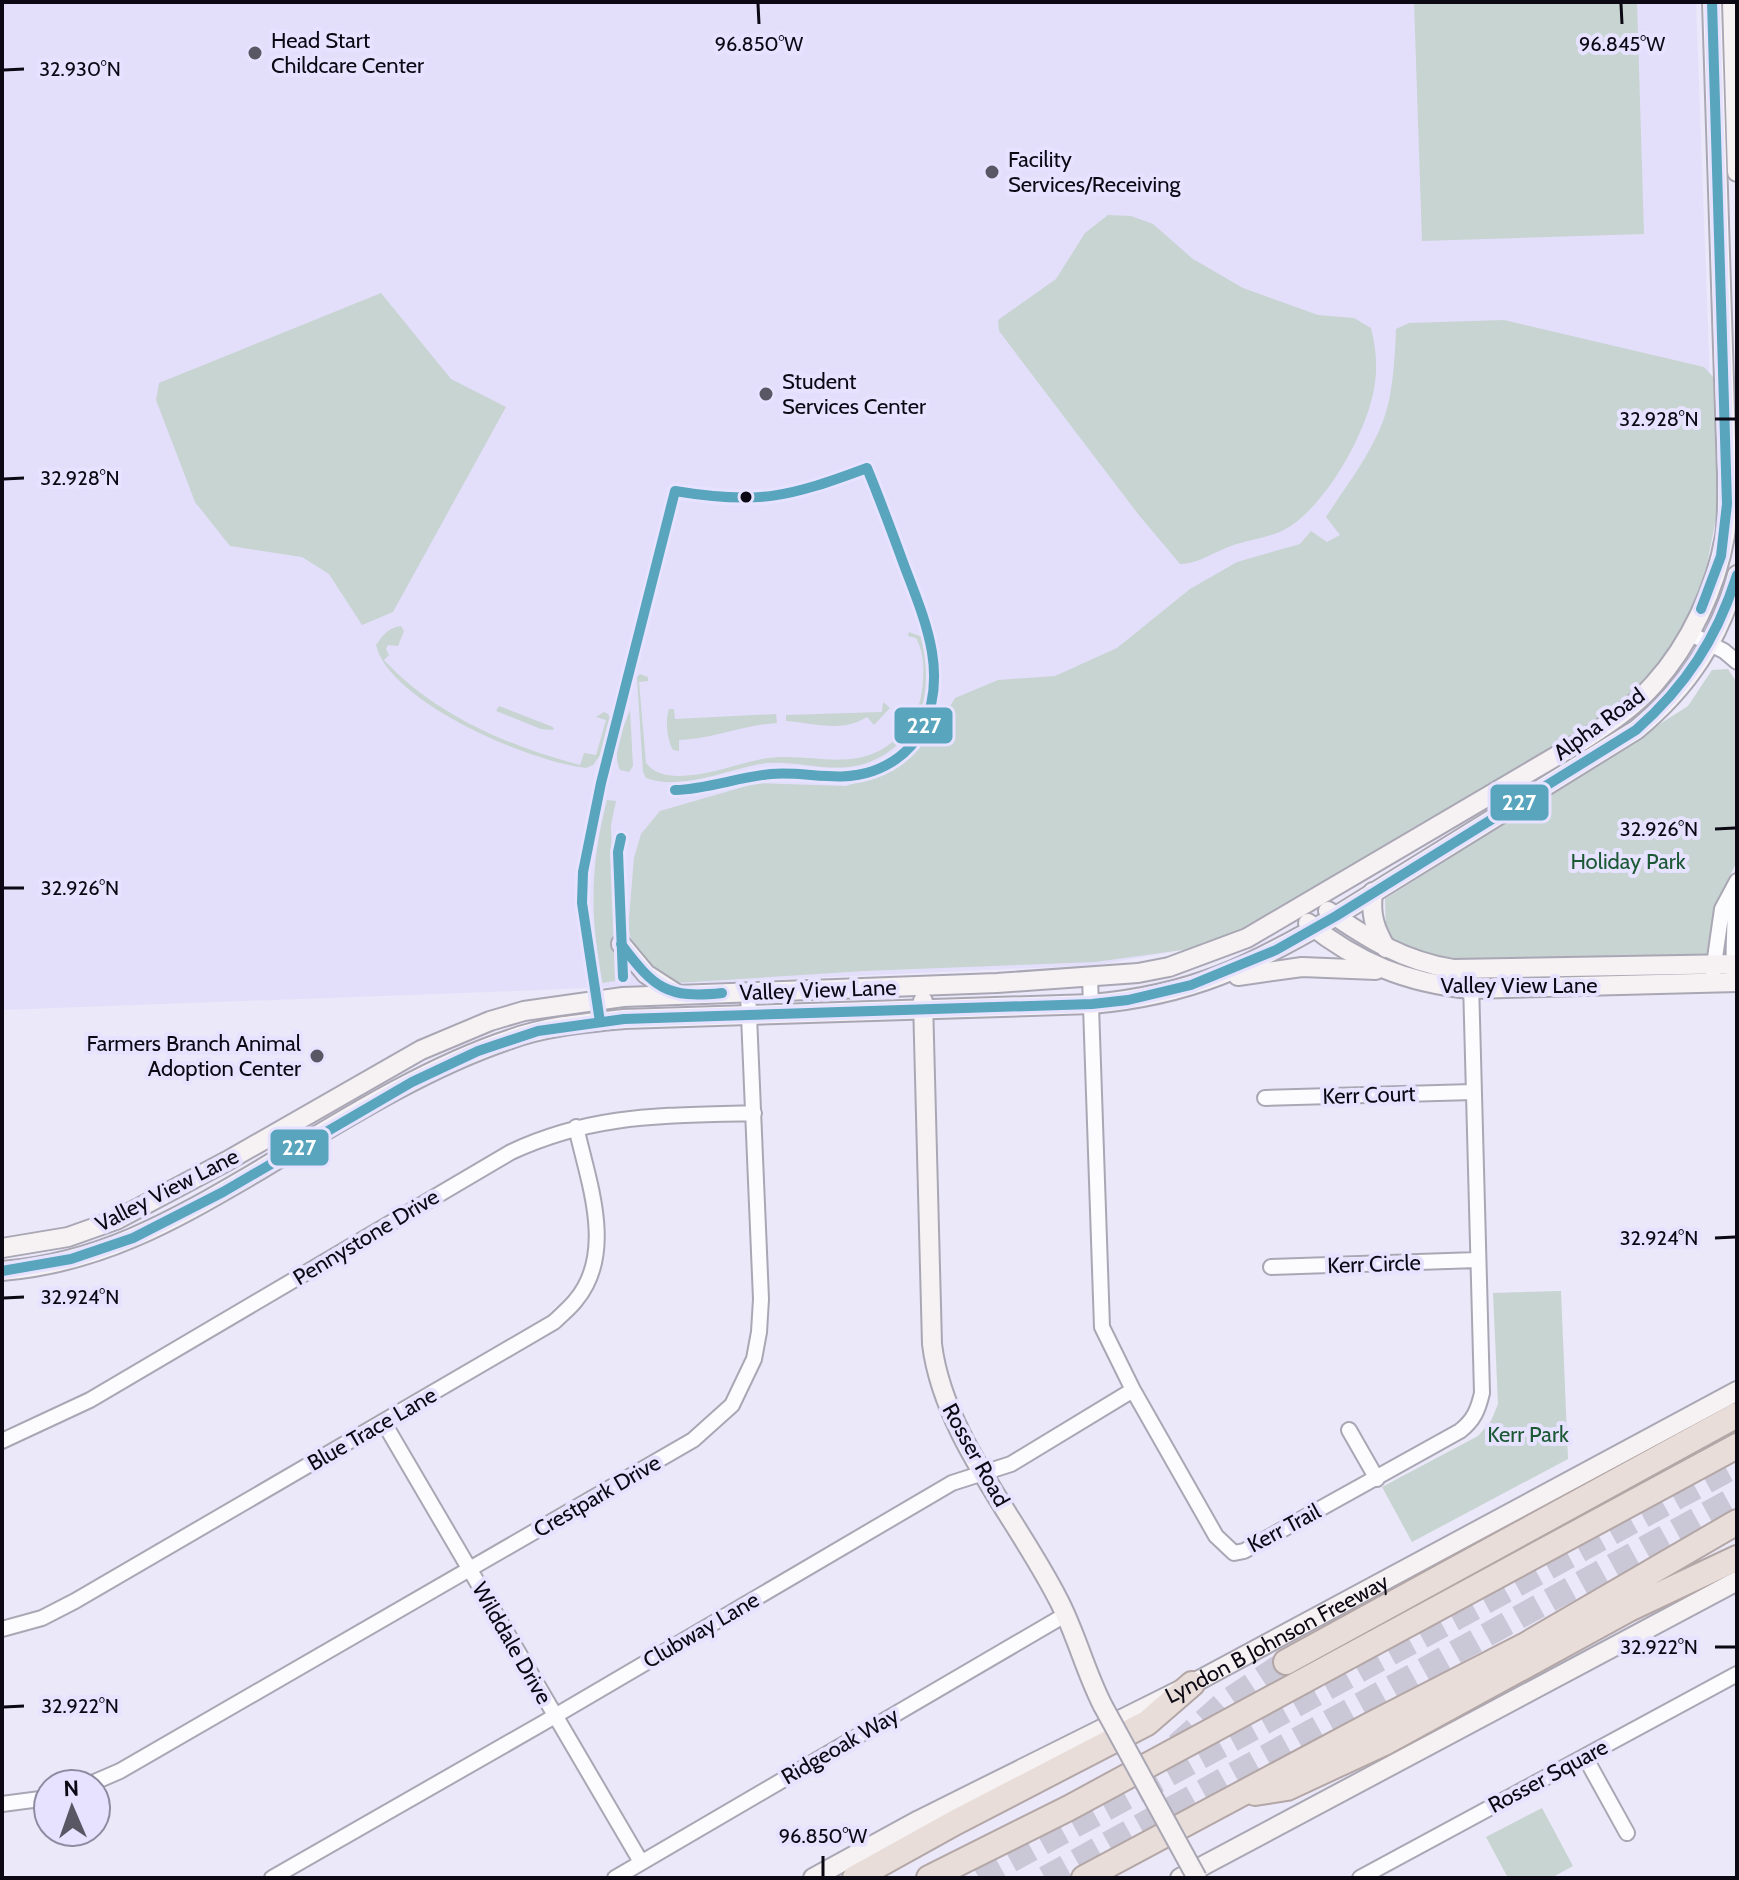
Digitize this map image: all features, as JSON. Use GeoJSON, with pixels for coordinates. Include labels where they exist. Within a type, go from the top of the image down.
{"type":"FeatureCollection","features":[{"type":"Feature","properties":{"kind":"highway"},"geometry":{"type":"LineString","coordinates":[[1286,1662],[1737,1415]]}},
{"type":"Feature","properties":{"kind":"highway"},"geometry":{"type":"LineString","coordinates":[[929,1878],[1083,1801],[1737,1446]]}},
{"type":"Feature","properties":{"kind":"highway"},"geometry":{"type":"LineString","coordinates":[[1084,1878],[1524,1646],[1737,1522]]}},
{"type":"Feature","properties":{"kind":"highway"},"geometry":{"type":"LineString","coordinates":[[1236,1796],[1287,1788],[1386,1742],[1629,1609],[1737,1558]]}},
{"type":"Feature","properties":{"kind":"highway"},"geometry":{"type":"LineString","coordinates":[[855,1878],[1147,1723],[1192,1684]]}},
{"type":"Feature","properties":{"kind":"main road","name":"Alpha Road"},"geometry":{"type":"LineString","coordinates":[[1313,900],[1620,716],[1654,684],[1689,633],[1711,586],[1726,532],[1732,351],[1712,2]]}},
{"type":"Feature","properties":{"kind":"main road"},"geometry":{"type":"LineString","coordinates":[[1732,2],[1737,172]]}},
{"type":"Feature","properties":{"kind":"main road","name":"Alpha Road"},"geometry":{"type":"LineString","coordinates":[[1336,916],[1636,730],[1675,695],[1694,671],[1710,644],[1737,575]]}},
{"type":"Feature","properties":{"kind":"main road"},"geometry":{"type":"LineString","coordinates":[[1373,892],[1371,916],[1386,948]]}},
{"type":"Feature","properties":{"kind":"main road","name":"Valley View Lane"},"geometry":{"type":"LineString","coordinates":[[2,1248],[36,1244],[101,1227],[182,1186],[395,1064],[490,1021],[569,1003],[1138,973],[1169,967],[1247,938],[1313,900],[1386,948],[1426,964],[1471,970],[1713,974]]}},
{"type":"Feature","properties":{"kind":"main road","name":"Valley View Lane"},"geometry":{"type":"LineString","coordinates":[[1294,911],[1359,957],[1392,973],[1427,984],[1470,989],[1735,973]]}},
{"type":"Feature","properties":{"kind":"main road","name":"Valley View Lane"},"geometry":{"type":"LineString","coordinates":[[2,1271],[51,1265],[110,1249],[175,1219],[422,1077],[510,1039],[572,1025],[624,1019],[1092,1004],[1154,996],[1207,980],[1259,959],[1336,916]]}},
{"type":"Feature","properties":{"kind":"main road"},"geometry":{"type":"LineString","coordinates":[[621,944],[656,983],[679,995]]}},
{"type":"Feature","properties":{"kind":"main road"},"geometry":{"type":"LineString","coordinates":[[1207,980],[1302,967],[1392,973]]}},
{"type":"Feature","properties":{"kind":"main road","name":"Rosser Road"},"geometry":{"type":"LineString","coordinates":[[922,986],[935,1365],[946,1404],[1065,1615],[1103,1706],[1197,1878]]}},
{"type":"Feature","properties":{"kind":"main road"},"geometry":{"type":"LineString","coordinates":[[280,1130],[291,1151]]}},
{"type":"Feature","properties":{"kind":"main road"},"geometry":{"type":"LineString","coordinates":[[101,1227],[110,1249]]}},
{"type":"Feature","properties":{"kind":"main road","name":"Lyndon B Johnson Freeway"},"geometry":{"type":"LineString","coordinates":[[813,1878],[919,1820],[1192,1684],[1737,1391]]}},
{"type":"Feature","properties":{"kind":"main road"},"geometry":{"type":"LineString","coordinates":[[1180,1878],[1737,1581]]}},
{"type":"Feature","properties":{"kind":"street"},"geometry":{"type":"LineString","coordinates":[[1689,633],[1737,662]]}},
{"type":"Feature","properties":{"kind":"street"},"geometry":{"type":"LineString","coordinates":[[1735,886],[1736,910],[1732,929],[1735,973]]}},
{"type":"Feature","properties":{"kind":"street"},"geometry":{"type":"LineString","coordinates":[[1713,974],[1722,909],[1735,886]]}},
{"type":"Feature","properties":{"kind":"street","name":"Kerr Trail"},"geometry":{"type":"LineString","coordinates":[[1090,977],[1100,1315],[1107,1340],[1133,1390],[1216,1536],[1234,1553],[1244,1551],[1460,1431],[1479,1409],[1482,1393],[1471,970]]}},
{"type":"Feature","properties":{"kind":"street","name":"Crestpark Drive"},"geometry":{"type":"LineString","coordinates":[[112,1774],[693,1440],[732,1405],[754,1359],[761,1299],[748,992]]}},
{"type":"Feature","properties":{"kind":"street","name":"Kerr Court"},"geometry":{"type":"LineString","coordinates":[[1265,1098],[1473,1092]]}},
{"type":"Feature","properties":{"kind":"street","name":"Pennystone Drive"},"geometry":{"type":"LineString","coordinates":[[2,1441],[90,1400],[511,1152],[543,1137],[576,1127],[632,1118],[754,1113]]}},
{"type":"Feature","properties":{"kind":"street","name":"Blue Trace Lane"},"geometry":{"type":"LineString","coordinates":[[2,1629],[42,1618],[75,1601],[554,1322],[578,1299],[591,1272],[598,1243],[593,1201],[576,1127]]}},
{"type":"Feature","properties":{"kind":"street","name":"Kerr Circle"},"geometry":{"type":"LineString","coordinates":[[1271,1267],[1477,1260]]}},
{"type":"Feature","properties":{"kind":"street","name":"Clubway Lane"},"geometry":{"type":"LineString","coordinates":[[272,1878],[952,1483],[1011,1464],[1133,1390]]}},
{"type":"Feature","properties":{"kind":"street","name":"Wilddale Drive"},"geometry":{"type":"LineString","coordinates":[[384,1423],[641,1862]]}},
{"type":"Feature","properties":{"kind":"street"},"geometry":{"type":"LineString","coordinates":[[1349,1430],[1377,1479]]}},
{"type":"Feature","properties":{"kind":"street","name":"Ridgeoak Way"},"geometry":{"type":"LineString","coordinates":[[615,1878],[1065,1615]]}},
{"type":"Feature","properties":{"kind":"street","name":"Rosser Square"},"geometry":{"type":"LineString","coordinates":[[1360,1878],[1737,1674]]}},
{"type":"Feature","properties":{"kind":"street"},"geometry":{"type":"LineString","coordinates":[[1585,1757],[1627,1833]]}},
{"type":"Feature","properties":{"kind":"street"},"geometry":{"type":"LineString","coordinates":[[2,1804],[32,1800]]}},
{"type":"Feature","properties":{"kind":"shaded area"},"geometry":{"type":"Polygon","coordinates":[[[2,2],[1696,2],[1715,516],[1482,784],[1230,935],[1167,953],[1097,965],[2,1010],[2,2]]]}},
{"type":"Feature","properties":{"kind":"green space"},"geometry":{"type":"Polygon","coordinates":[[[1414,2],[1637,2],[1644,234],[1422,241],[1414,2]]]}},
{"type":"Feature","properties":{"kind":"green space"},"geometry":{"type":"Polygon","coordinates":[[[1108,215],[1131,216],[1153,224],[1193,259],[1243,288],[1318,315],[1354,318],[1371,328],[1375,351],[1374,389],[1353,448],[1314,505],[1284,530],[1180,564],[1138,514],[999,331],[998,320],[1056,279],[1085,233],[1108,215]]]}},
{"type":"Feature","properties":{"kind":"green space"},"geometry":{"type":"Polygon","coordinates":[[[381,293],[451,379],[506,407],[393,612],[362,625],[329,574],[302,557],[230,546],[195,502],[156,400],[159,383],[381,293]]]}},
{"type":"Feature","properties":{"kind":"green space"},"geometry":{"type":"Polygon","coordinates":[[[1504,320],[1704,367],[1714,378],[1718,508],[1701,595],[1664,657],[1612,714],[1409,830],[1290,905],[1204,947],[1095,962],[864,971],[676,983],[641,968],[628,930],[634,858],[641,834],[660,811],[757,783],[846,786],[894,770],[936,729],[955,698],[998,680],[1055,676],[1117,648],[1190,589],[1237,562],[1300,544],[1311,531],[1327,542],[1340,535],[1326,517],[1365,459],[1383,421],[1391,388],[1396,329],[1409,323],[1504,320]]]}},
{"type":"Feature","properties":{"kind":"green space"},"geometry":{"type":"Polygon","coordinates":[[[401,626],[404,631],[398,646],[388,645],[389,655],[384,660],[404,680],[449,712],[500,738],[580,765],[584,753],[596,755],[606,720],[596,717],[604,712],[611,719],[601,754],[593,765],[586,768],[562,763],[499,742],[434,708],[407,688],[387,667],[376,645],[389,630],[401,626]]]}},
{"type":"Feature","properties":{"kind":"green space"},"geometry":{"type":"Polygon","coordinates":[[[909,632],[922,637],[927,655],[930,679],[926,700],[912,728],[891,750],[878,758],[864,764],[838,768],[768,763],[676,782],[646,778],[643,772],[637,677],[640,674],[648,677],[648,681],[639,682],[646,763],[656,771],[685,776],[781,757],[852,759],[885,747],[901,734],[916,712],[922,689],[923,659],[916,638],[908,636],[909,632]]]}},
{"type":"Feature","properties":{"kind":"green space","name":"Holiday Park"},"geometry":{"type":"Polygon","coordinates":[[[1728,669],[1737,683],[1737,861],[1715,908],[1709,956],[1453,962],[1418,954],[1386,934],[1385,899],[1688,706],[1712,670],[1728,669]]]}},
{"type":"Feature","properties":{"kind":"green space"},"geometry":{"type":"Polygon","coordinates":[[[883,702],[890,708],[874,725],[867,717],[838,726],[786,721],[786,715],[882,712],[883,702]]]}},
{"type":"Feature","properties":{"kind":"green space"},"geometry":{"type":"Polygon","coordinates":[[[499,706],[554,730],[541,729],[496,711],[499,706]]]}},
{"type":"Feature","properties":{"kind":"green space"},"geometry":{"type":"Polygon","coordinates":[[[669,709],[674,709],[675,719],[776,714],[777,723],[679,740],[679,751],[673,750],[669,741],[669,709]]]}},
{"type":"Feature","properties":{"kind":"green space"},"geometry":{"type":"Polygon","coordinates":[[[630,710],[633,766],[629,772],[620,770],[617,755],[630,710]]]}},
{"type":"Feature","properties":{"kind":"green space"},"geometry":{"type":"Polygon","coordinates":[[[607,800],[616,801],[611,825],[615,981],[602,983],[595,935],[594,891],[597,847],[607,800]]]}},
{"type":"Feature","properties":{"kind":"green space","name":"Kerr Park"},"geometry":{"type":"Polygon","coordinates":[[[1561,1291],[1568,1459],[1412,1542],[1382,1487],[1478,1436],[1491,1421],[1498,1404],[1493,1293],[1561,1291]]]}},
{"type":"Feature","properties":{"kind":"green space"},"geometry":{"type":"Polygon","coordinates":[[[1542,1808],[1573,1866],[1551,1878],[1508,1878],[1486,1837],[1542,1808]]]}},
{"type":"Feature","properties":{"kind":"tunnel"},"geometry":{"type":"LineString","coordinates":[[979,1878],[1737,1465]]}},
{"type":"Feature","properties":{"kind":"tunnel"},"geometry":{"type":"LineString","coordinates":[[1045,1878],[1737,1497]]}},
{"type":"Feature","properties":{"kind":"tunnel"},"geometry":{"type":"LineString","coordinates":[[1177,1745],[1224,1703],[1286,1662]]}},
{"type":"Feature","properties":{"kind":"transit line","name":"227"},"geometry":{"type":"LineString","coordinates":[[1701,609],[1721,556],[1727,504],[1712,2]]}},
{"type":"Feature","properties":{"kind":"transit line","name":"227"},"geometry":{"type":"LineString","coordinates":[[675,491],[729,497],[773,496],[816,486],[867,468]]}},
{"type":"Feature","properties":{"kind":"transit line","name":"227"},"geometry":{"type":"LineString","coordinates":[[675,790],[771,774],[860,774],[881,768],[896,759],[919,735],[934,686],[931,645],[867,468]]}},
{"type":"Feature","properties":{"kind":"transit line","name":"227"},"geometry":{"type":"LineString","coordinates":[[600,1022],[582,903],[583,872],[601,783],[675,491]]}},
{"type":"Feature","properties":{"kind":"transit line","name":"227"},"geometry":{"type":"LineString","coordinates":[[2,1271],[71,1259],[133,1238],[223,1192],[412,1082],[478,1051],[538,1031],[624,1019],[1092,1004],[1128,1000],[1191,985],[1276,950],[1336,916],[1636,730],[1670,696],[1698,660],[1720,620],[1737,575]]}},
{"type":"Feature","properties":{"kind":"transit line","name":"227"},"geometry":{"type":"LineString","coordinates":[[621,838],[618,852],[623,977]]}},
{"type":"Feature","properties":{"kind":"transit line","name":"227"},"geometry":{"type":"LineString","coordinates":[[621,944],[643,971],[663,987],[688,994],[722,993]]}},
{"type":"Feature","properties":{"kind":"place","name":"Head Start Childcare Center"},"geometry":{"type":"Point","coordinates":[255,53]}},
{"type":"Feature","properties":{"kind":"place","name":"Facility Services/Receiving"},"geometry":{"type":"Point","coordinates":[992,172]}},
{"type":"Feature","properties":{"kind":"place","name":"Student Services Center"},"geometry":{"type":"Point","coordinates":[766,394]}},
{"type":"Feature","properties":{"kind":"place","name":"Farmers Branch Animal Adoption Center"},"geometry":{"type":"Point","coordinates":[317,1056]}}]}
